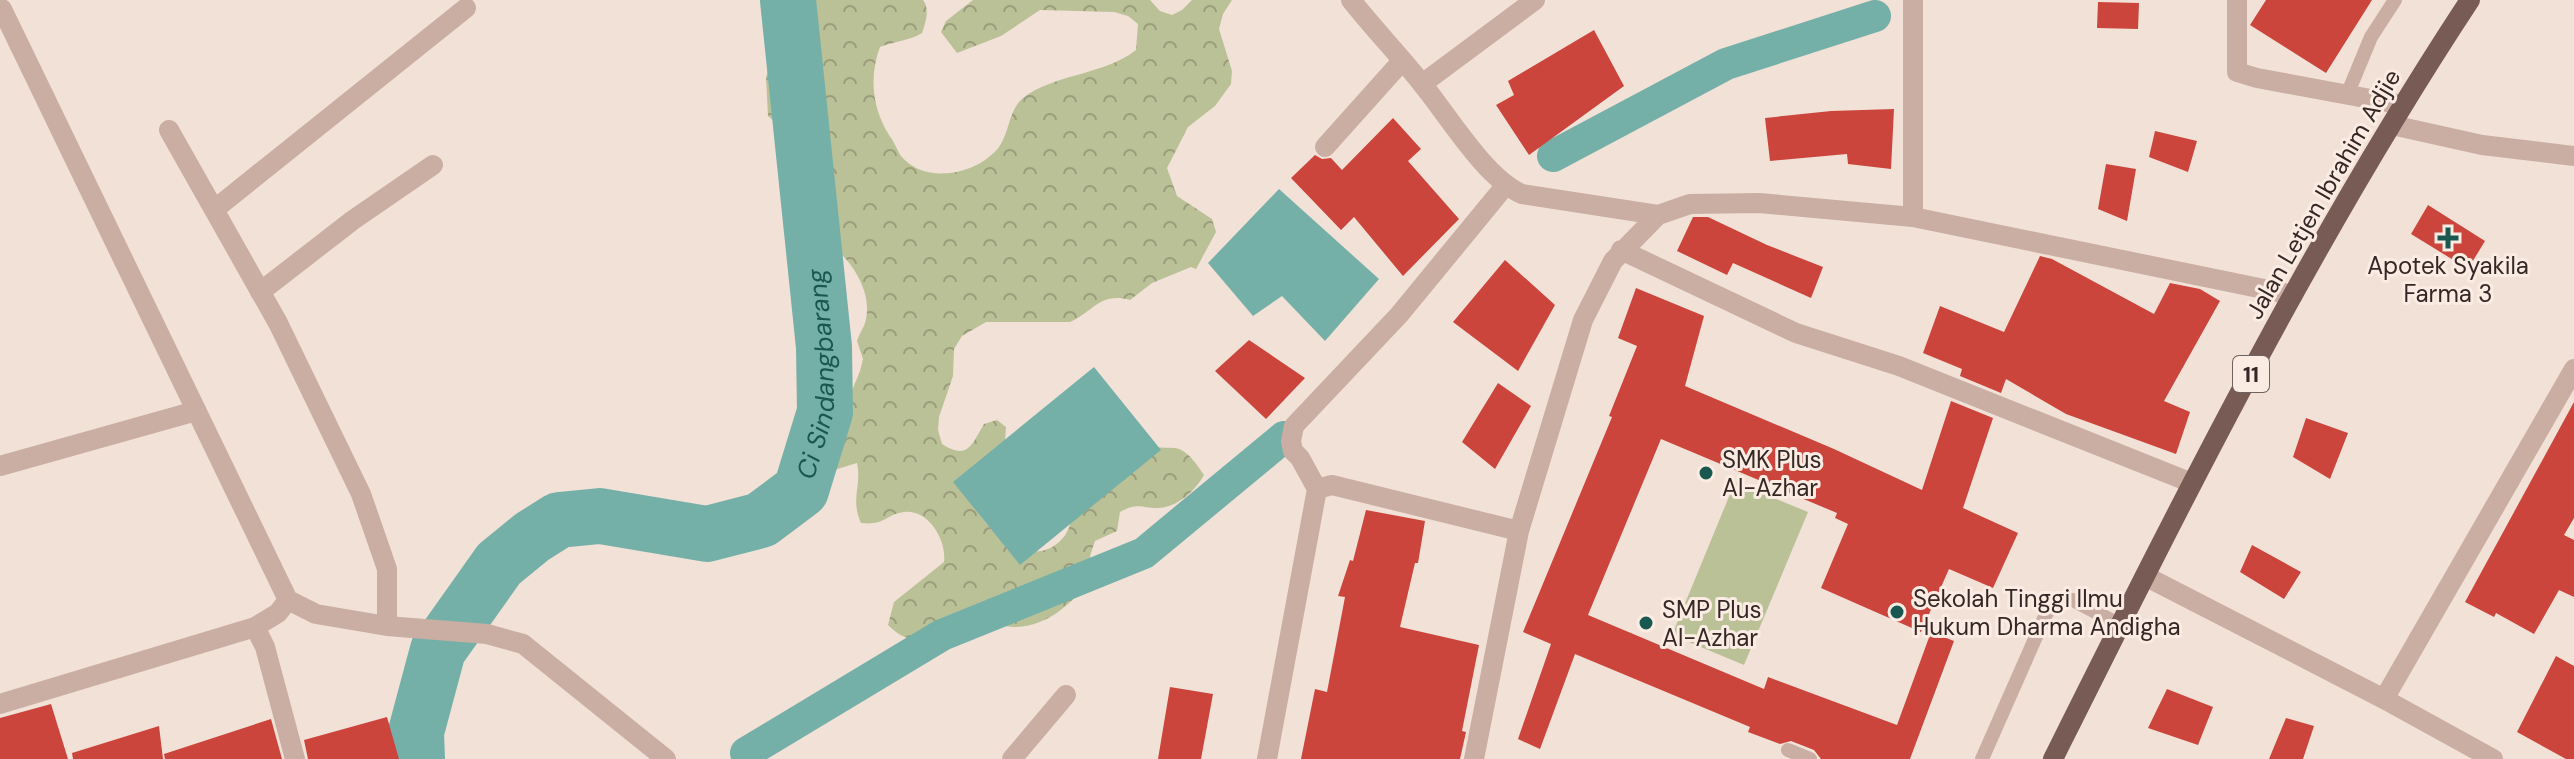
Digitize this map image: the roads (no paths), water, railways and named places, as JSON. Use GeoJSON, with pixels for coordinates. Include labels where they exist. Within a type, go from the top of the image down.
{"type":"FeatureCollection","features":[{"type":"Feature","properties":{"kind":"main road","name":"Jalan Letjen Ibrahim Adjie"},"geometry":{"type":"LineString","coordinates":[[2053,759],[2192,483],[2293,295],[2403,105],[2470,0]]}},
{"type":"Feature","properties":{"kind":"street"},"geometry":{"type":"LineString","coordinates":[[1351,0],[1505,186],[1522,194],[1658,215]]}},
{"type":"Feature","properties":{"kind":"street"},"geometry":{"type":"LineString","coordinates":[[1422,84],[1535,0]]}},
{"type":"Feature","properties":{"kind":"street"},"geometry":{"type":"LineString","coordinates":[[1913,0],[1913,217]]}},
{"type":"Feature","properties":{"kind":"street"},"geometry":{"type":"LineString","coordinates":[[2237,0],[2237,72],[2403,105]]}},
{"type":"Feature","properties":{"kind":"street"},"geometry":{"type":"LineString","coordinates":[[6,6],[288,600],[316,614],[387,626],[487,634],[523,644],[666,759]]}},
{"type":"Feature","properties":{"kind":"street"},"geometry":{"type":"LineString","coordinates":[[215,209],[466,8]]}},
{"type":"Feature","properties":{"kind":"street"},"geometry":{"type":"LineString","coordinates":[[1325,147],[1402,61]]}},
{"type":"Feature","properties":{"kind":"street"},"geometry":{"type":"LineString","coordinates":[[2392,125],[2482,145],[2574,156]]}},
{"type":"Feature","properties":{"kind":"street"},"geometry":{"type":"LineString","coordinates":[[169,130],[260,292],[367,508],[387,569],[387,626]]}},
{"type":"Feature","properties":{"kind":"street"},"geometry":{"type":"LineString","coordinates":[[260,292],[353,220],[433,165]]}},
{"type":"Feature","properties":{"kind":"street"},"geometry":{"type":"LineString","coordinates":[[1267,759],[1317,489],[1293,451],[1294,426],[1399,315],[1505,186]]}},
{"type":"Feature","properties":{"kind":"street"},"geometry":{"type":"LineString","coordinates":[[1474,759],[1519,531],[1583,320],[1600,283],[1621,250],[1658,215],[1690,204],[1759,203],[1913,217],[2293,295]]}},
{"type":"Feature","properties":{"kind":"street"},"geometry":{"type":"LineString","coordinates":[[1621,250],[1796,333],[1899,366],[2192,483]]}},
{"type":"Feature","properties":{"kind":"street"},"geometry":{"type":"LineString","coordinates":[[2384,699],[2574,369]]}},
{"type":"Feature","properties":{"kind":"street"},"geometry":{"type":"LineString","coordinates":[[0,466],[196,411]]}},
{"type":"Feature","properties":{"kind":"street"},"geometry":{"type":"LineString","coordinates":[[1317,489],[1332,485],[1519,531]]}},
{"type":"Feature","properties":{"kind":"street"},"geometry":{"type":"LineString","coordinates":[[2145,576],[2493,759]]}},
{"type":"Feature","properties":{"kind":"street"},"geometry":{"type":"LineString","coordinates":[[0,704],[255,627],[278,613],[288,600]]}},
{"type":"Feature","properties":{"kind":"street"},"geometry":{"type":"LineString","coordinates":[[255,627],[265,647],[295,759]]}},
{"type":"Feature","properties":{"kind":"street"},"geometry":{"type":"LineString","coordinates":[[1012,759],[1066,695]]}},
{"type":"Feature","properties":{"kind":"lane"},"geometry":{"type":"LineString","coordinates":[[2347,95],[2371,37],[2395,0]]}},
{"type":"Feature","properties":{"kind":"lane"},"geometry":{"type":"LineString","coordinates":[[1988,757],[2046,614],[2058,600],[2073,600],[2120,625]]}},
{"type":"Feature","properties":{"kind":"lane"},"geometry":{"type":"LineString","coordinates":[[1788,750],[1810,759]]}},
{"type":"Feature","properties":{"kind":"water"},"geometry":{"type":"Polygon","coordinates":[[[1279,189],[1379,279],[1325,341],[1282,296],[1253,316],[1208,263],[1279,189]]]}},
{"type":"Feature","properties":{"kind":"water"},"geometry":{"type":"Polygon","coordinates":[[[1094,367],[1161,450],[1020,565],[953,482],[1094,367]]]}},
{"type":"Feature","properties":{"kind":"waterway","name":"Ci Sindangbarang"},"geometry":{"type":"LineString","coordinates":[[417,759],[416,732],[438,650],[499,564],[532,537],[559,520],[600,516],[707,534],[761,520],[801,490],[825,412],[824,347],[788,0]]}},
{"type":"Feature","properties":{"kind":"waterway"},"geometry":{"type":"LineString","coordinates":[[1553,156],[1726,64],[1875,16]]}},
{"type":"Feature","properties":{"kind":"waterway"},"geometry":{"type":"LineString","coordinates":[[746,753],[942,635],[1144,553],[1284,437]]}},
{"type":"Feature","properties":{"kind":"place","name":"Apotek Syakila Farma 3"},"geometry":{"type":"Point","coordinates":[2448,238]}},
{"type":"Feature","properties":{"kind":"place","name":"SMK Plus Al-Azhar"},"geometry":{"type":"Point","coordinates":[1706,473]}},
{"type":"Feature","properties":{"kind":"place","name":"Sekolah Tinggi Ilmu Hukum Dharma Andigha"},"geometry":{"type":"Point","coordinates":[1897,612]}},
{"type":"Feature","properties":{"kind":"place","name":"SMP Plus Al-Azhar"},"geometry":{"type":"Point","coordinates":[1646,623]}}]}
